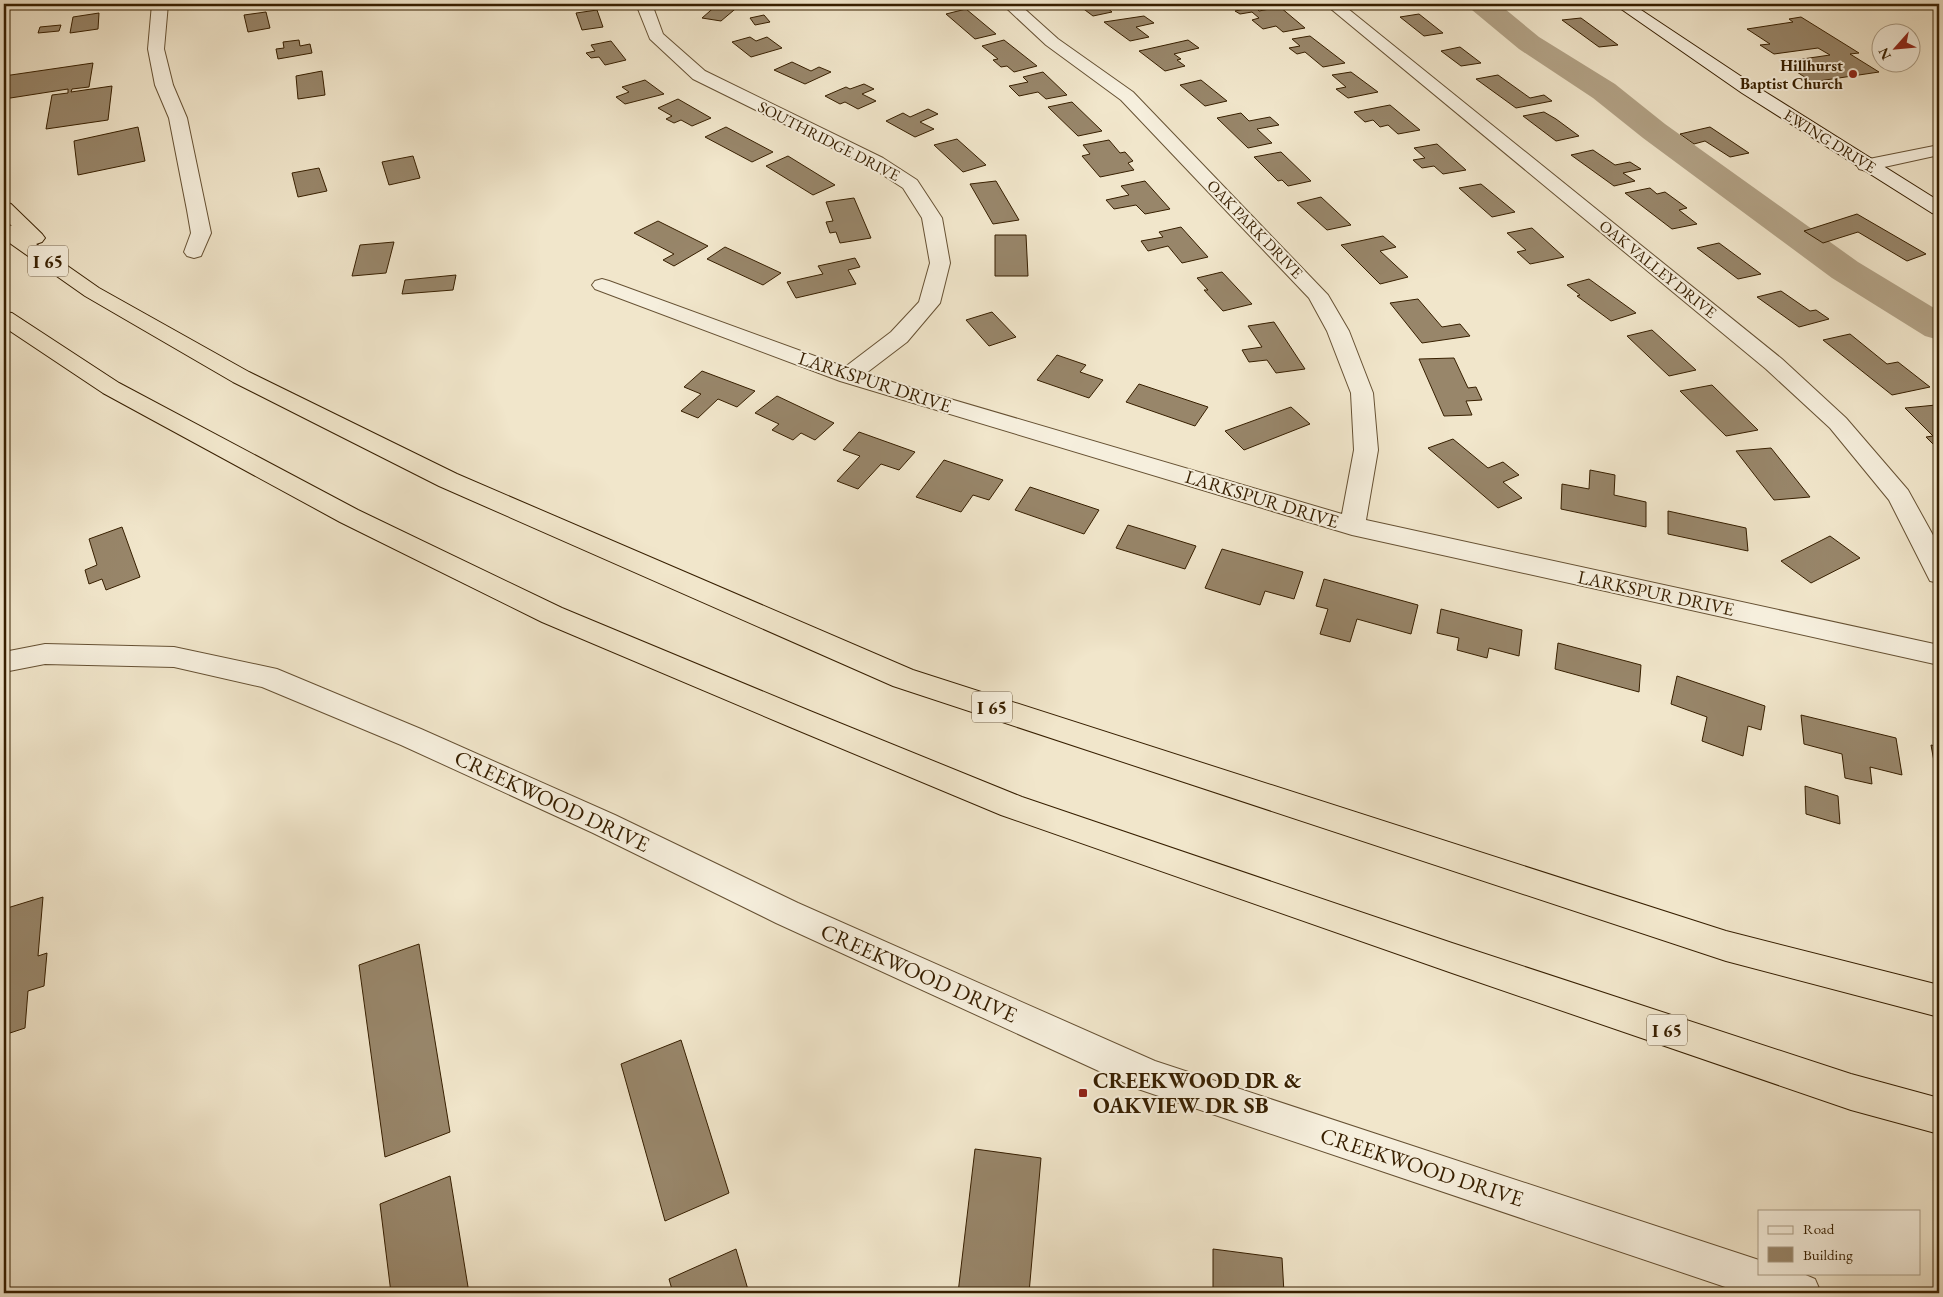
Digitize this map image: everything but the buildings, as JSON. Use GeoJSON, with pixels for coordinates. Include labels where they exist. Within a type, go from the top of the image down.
{"type":"FeatureCollection","features":[{"type":"Feature","properties":{"kind":"highway"},"geometry":{"type":"LineString","coordinates":[[4,208],[92,292]]}},
{"type":"Feature","properties":{"kind":"highway","name":"I 65"},"geometry":{"type":"LineString","coordinates":[[4,230],[92,292],[241,377],[448,480],[903,678],[1726,946],[1939,1001]]}},
{"type":"Feature","properties":{"kind":"highway","name":"I 65"},"geometry":{"type":"LineString","coordinates":[[4,318],[111,388],[349,516],[552,615],[800,719],[1012,806],[1442,955],[1851,1092],[1939,1116]]}},
{"type":"Feature","properties":{"kind":"street"},"geometry":{"type":"LineString","coordinates":[[160,4],[156,49],[164,85],[178,118],[197,210],[201,233],[194,252]]}},
{"type":"Feature","properties":{"kind":"street","name":"SOUTHRIDGE DRIVE"},"geometry":{"type":"LineString","coordinates":[[644,4],[656,36],[699,75],[876,162],[910,184],[932,218],[940,263],[929,303],[899,337],[848,376]]}},
{"type":"Feature","properties":{"kind":"street","name":"OAK PARK DRIVE"},"geometry":{"type":"LineString","coordinates":[[1010,4],[1052,42],[1127,96],[1318,295],[1338,331],[1362,393],[1366,450],[1352,526]]}},
{"type":"Feature","properties":{"kind":"street","name":"OAK VALLEY DRIVE"},"geometry":{"type":"LineString","coordinates":[[1332,4],[1774,364],[1838,423],[1899,496],[1930,553],[1939,574]]}},
{"type":"Feature","properties":{"kind":"street","name":"EWING DRIVE"},"geometry":{"type":"LineString","coordinates":[[1622,4],[1740,84],[1939,209]]}},
{"type":"Feature","properties":{"kind":"street"},"geometry":{"type":"LineString","coordinates":[[1866,164],[1939,150]]}},
{"type":"Feature","properties":{"kind":"street","name":"LARKSPUR DRIVE"},"geometry":{"type":"LineString","coordinates":[[602,285],[848,376],[1352,526],[1939,655]]}},
{"type":"Feature","properties":{"kind":"street","name":"CREEKWOOD DRIVE"},"geometry":{"type":"LineString","coordinates":[[4,662],[45,654],[174,657],[267,677],[411,738],[604,824],[787,913],[1151,1077],[1802,1293]]}},
{"type":"Feature","properties":{"kind":"waterway"},"geometry":{"type":"LineString","coordinates":[[1482,4],[1529,43],[1604,91],[1654,131],[1845,270],[1939,328]]}},
{"type":"Feature","properties":{"kind":"place","name":"Hillhurst Baptist Church"},"geometry":{"type":"Point","coordinates":[1853,74]}},
{"type":"Feature","properties":{"kind":"place","name":"CREEKWOOD DR & OAKVIEW DR SB"},"geometry":{"type":"Point","coordinates":[1083,1093]}}]}
